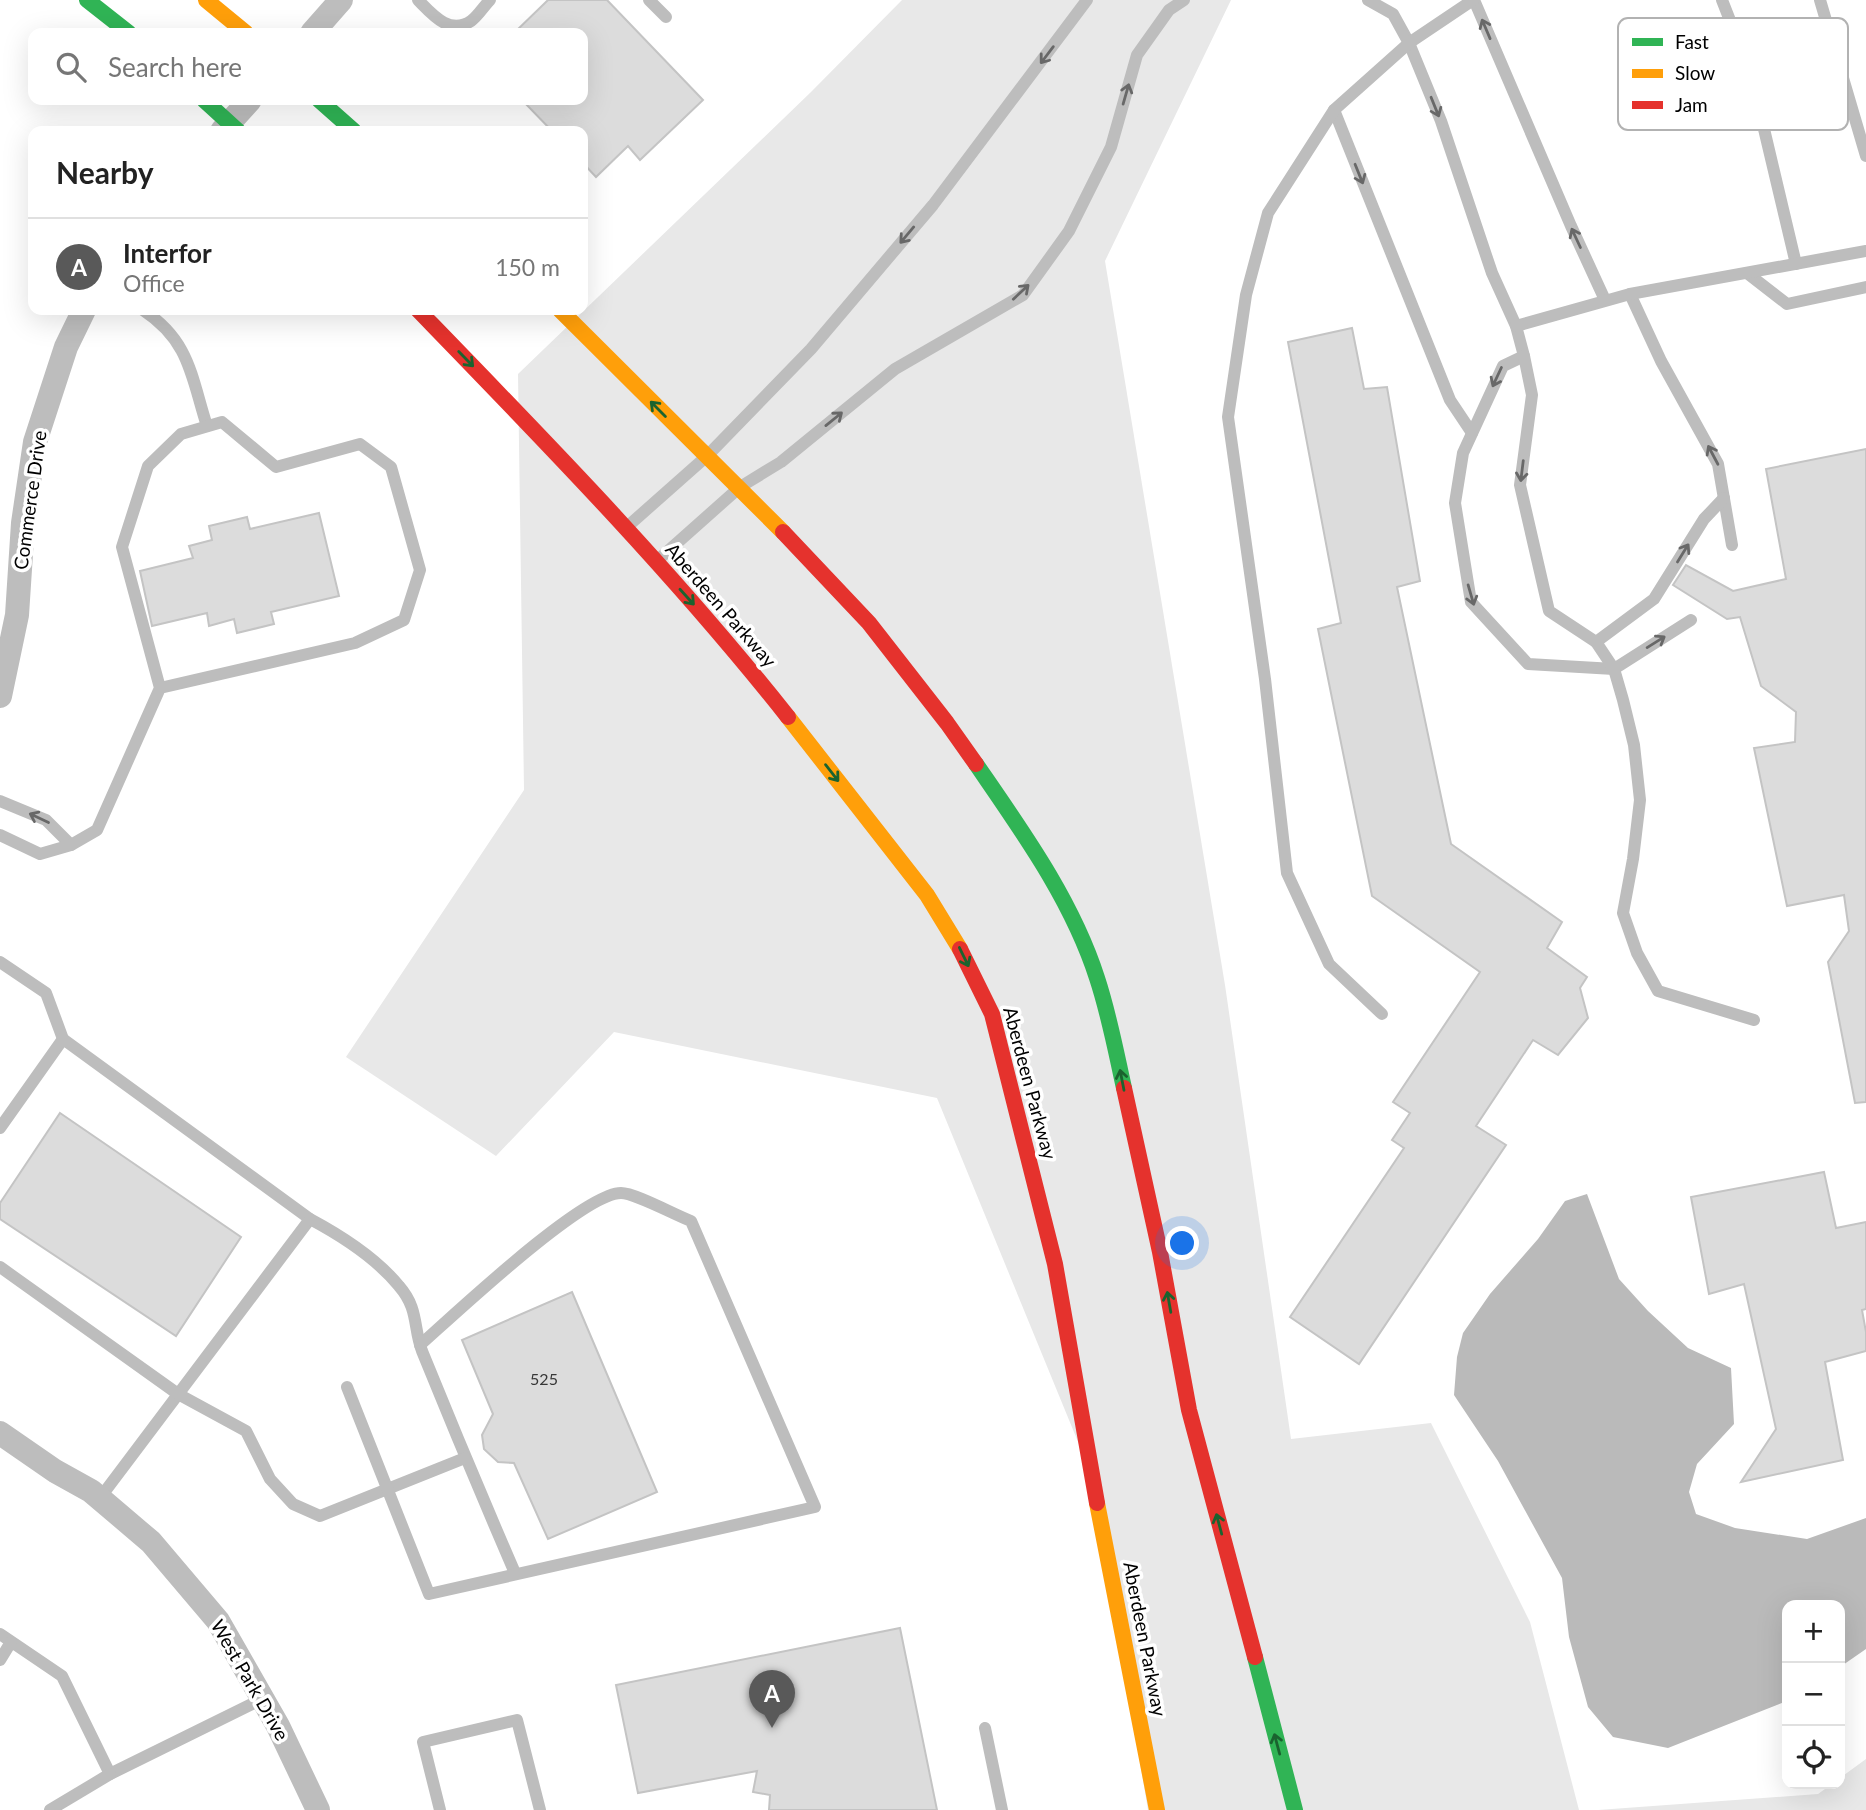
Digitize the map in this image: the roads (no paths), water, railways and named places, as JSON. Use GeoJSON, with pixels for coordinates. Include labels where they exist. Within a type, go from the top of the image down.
{"type":"FeatureCollection","features":[{"type":"Feature","properties":{"kind":"street"},"geometry":{"type":"LineString","coordinates":[[87,0],[123,28]]}},
{"type":"Feature","properties":{"kind":"street"},"geometry":{"type":"LineString","coordinates":[[206,0],[240,28]]}},
{"type":"Feature","properties":{"kind":"street"},"geometry":{"type":"LineString","coordinates":[[316,28],[341,0]]}},
{"type":"Feature","properties":{"kind":"street"},"geometry":{"type":"LineString","coordinates":[[208,105],[227,126]]}},
{"type":"Feature","properties":{"kind":"street"},"geometry":{"type":"LineString","coordinates":[[232,126],[247,105]]}},
{"type":"Feature","properties":{"kind":"street"},"geometry":{"type":"LineString","coordinates":[[325,105],[348,126]]}},
{"type":"Feature","properties":{"kind":"street","name":"Commerce Drive"},"geometry":{"type":"LineString","coordinates":[[0,696],[17,615],[23,523],[34,442],[66,346],[82,315]]}},
{"type":"Feature","properties":{"kind":"street","name":"Aberdeen Parkway"},"geometry":{"type":"LineString","coordinates":[[423,315],[592,489],[730,644],[927,895],[956,940],[992,1014],[1055,1264],[1091,1476],[1157,1810]]}},
{"type":"Feature","properties":{"kind":"street"},"geometry":{"type":"LineString","coordinates":[[565,315],[740,487],[869,623],[947,723],[1037,852],[1078,932],[1097,977],[1111,1028],[1160,1252],[1189,1410],[1295,1810]]}},
{"type":"Feature","properties":{"kind":"street","name":"West Park Drive"},"geometry":{"type":"LineString","coordinates":[[0,1433],[100,1499],[151,1542],[218,1621],[278,1726],[318,1810]]}},
{"type":"Feature","properties":{"kind":"lane"},"geometry":{"type":"LineString","coordinates":[[418,0],[442,23],[457,25],[470,22],[490,0]]}},
{"type":"Feature","properties":{"kind":"lane"},"geometry":{"type":"LineString","coordinates":[[649,0],[666,18]]}},
{"type":"Feature","properties":{"kind":"lane"},"geometry":{"type":"LineString","coordinates":[[626,528],[707,456],[811,349],[933,205],[1087,0]]}},
{"type":"Feature","properties":{"kind":"lane"},"geometry":{"type":"LineString","coordinates":[[656,562],[740,487],[781,462],[895,369],[1023,295],[1069,231],[1111,147],[1137,55],[1169,10],[1184,0]]}},
{"type":"Feature","properties":{"kind":"lane"},"geometry":{"type":"LineString","coordinates":[[1368,0],[1394,14],[1409,43],[1441,121],[1492,273],[1516,326],[1532,396],[1520,485],[1549,611],[1596,642],[1614,668],[1634,745],[1640,800],[1623,913],[1637,953],[1658,991],[1754,1020]]}},
{"type":"Feature","properties":{"kind":"lane"},"geometry":{"type":"LineString","coordinates":[[1382,1014],[1329,964],[1287,873],[1265,680],[1228,418],[1245,295],[1268,213],[1334,110],[1409,43],[1473,0],[1605,300]]}},
{"type":"Feature","properties":{"kind":"lane"},"geometry":{"type":"LineString","coordinates":[[1722,0],[1729,18]]}},
{"type":"Feature","properties":{"kind":"lane"},"geometry":{"type":"LineString","coordinates":[[1820,0],[1825,18]]}},
{"type":"Feature","properties":{"kind":"lane"},"geometry":{"type":"LineString","coordinates":[[1848,95],[1866,156]]}},
{"type":"Feature","properties":{"kind":"lane"},"geometry":{"type":"LineString","coordinates":[[1334,110],[1451,400],[1472,433]]}},
{"type":"Feature","properties":{"kind":"lane"},"geometry":{"type":"LineString","coordinates":[[1764,130],[1796,264]]}},
{"type":"Feature","properties":{"kind":"lane"},"geometry":{"type":"LineString","coordinates":[[1516,326],[1630,294],[1866,251]]}},
{"type":"Feature","properties":{"kind":"lane"},"geometry":{"type":"LineString","coordinates":[[1747,273],[1787,304],[1866,287]]}},
{"type":"Feature","properties":{"kind":"lane"},"geometry":{"type":"LineString","coordinates":[[1630,294],[1661,361],[1718,464],[1732,545]]}},
{"type":"Feature","properties":{"kind":"lane"},"geometry":{"type":"LineString","coordinates":[[151,315],[162,322],[184,350],[207,426]]}},
{"type":"Feature","properties":{"kind":"lane"},"geometry":{"type":"LineString","coordinates":[[1524,356],[1503,366],[1463,453],[1455,503],[1471,602],[1528,664],[1614,668],[1691,620]]}},
{"type":"Feature","properties":{"kind":"lane"},"geometry":{"type":"LineString","coordinates":[[0,835],[40,854],[71,845],[97,830],[160,688],[122,547],[148,466],[181,434],[222,422],[276,467],[360,444],[391,467],[421,570],[404,620],[355,643],[160,688]]}},
{"type":"Feature","properties":{"kind":"lane"},"geometry":{"type":"LineString","coordinates":[[1596,642],[1654,599],[1704,519],[1724,498]]}},
{"type":"Feature","properties":{"kind":"lane"},"geometry":{"type":"LineString","coordinates":[[0,801],[46,820],[71,845]]}},
{"type":"Feature","properties":{"kind":"lane"},"geometry":{"type":"LineString","coordinates":[[0,962],[46,993],[63,1040],[310,1219],[346,1239],[400,1287],[416,1315],[420,1345],[515,1573]]}},
{"type":"Feature","properties":{"kind":"lane"},"geometry":{"type":"LineString","coordinates":[[0,1128],[63,1040]]}},
{"type":"Feature","properties":{"kind":"lane"},"geometry":{"type":"LineString","coordinates":[[347,1387],[429,1594],[815,1507],[691,1221],[624,1192],[608,1194],[592,1203],[518,1259],[420,1345]]}},
{"type":"Feature","properties":{"kind":"lane"},"geometry":{"type":"LineString","coordinates":[[100,1499],[310,1219]]}},
{"type":"Feature","properties":{"kind":"lane"},"geometry":{"type":"LineString","coordinates":[[0,1267],[178,1394],[246,1430],[270,1479],[295,1505],[320,1516],[465,1458]]}},
{"type":"Feature","properties":{"kind":"lane"},"geometry":{"type":"LineString","coordinates":[[0,1660],[6,1638],[62,1676],[110,1774]]}},
{"type":"Feature","properties":{"kind":"lane"},"geometry":{"type":"LineString","coordinates":[[50,1810],[110,1774],[262,1699]]}},
{"type":"Feature","properties":{"kind":"lane"},"geometry":{"type":"LineString","coordinates":[[440,1810],[423,1742],[517,1720],[540,1810]]}},
{"type":"Feature","properties":{"kind":"lane"},"geometry":{"type":"LineString","coordinates":[[985,1728],[1002,1810]]}},
{"type":"Feature","properties":{"kind":"place","name":"Interfor"},"geometry":{"type":"Point","coordinates":[772,1728]}}]}
